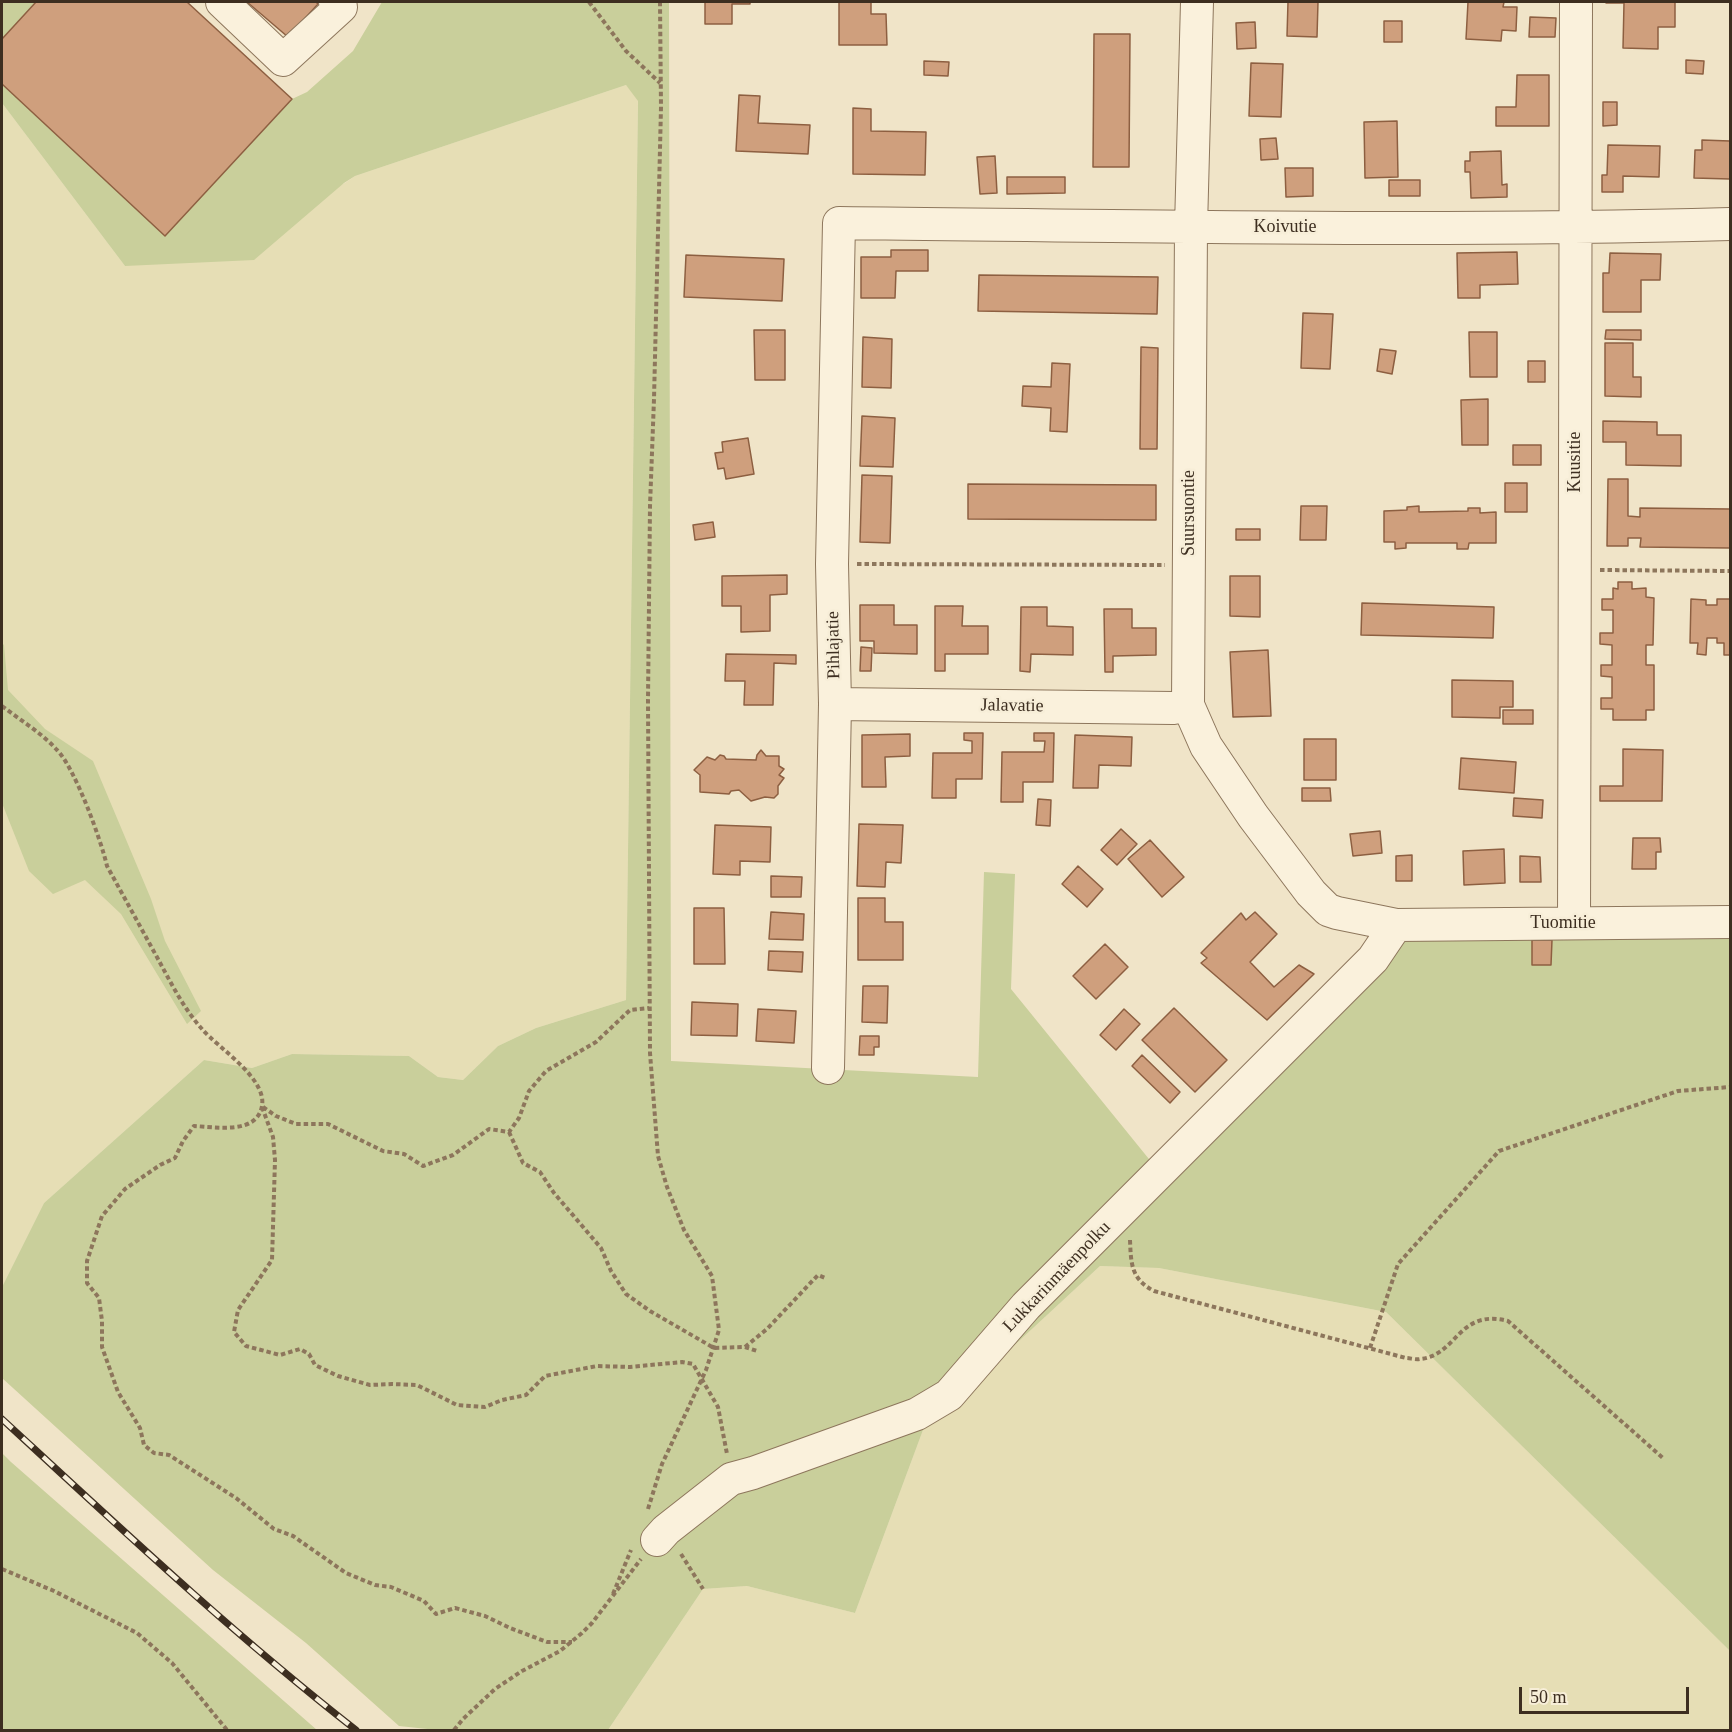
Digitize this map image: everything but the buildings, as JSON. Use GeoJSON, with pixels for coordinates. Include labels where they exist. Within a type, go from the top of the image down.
{"type":"FeatureCollection","features":[{"type":"Feature","properties":{"kind":"street"},"geometry":{"type":"LineString","coordinates":[[222,2],[283,60],[341,7],[335,2]]}},
{"type":"Feature","properties":{"kind":"street","name":"Suursuontie"},"geometry":{"type":"LineString","coordinates":[[1197,2],[1191,227],[1188,705],[1206,746],[1253,816],[1311,893],[1328,910],[1396,925]]}},
{"type":"Feature","properties":{"kind":"street","name":"Kuusitie"},"geometry":{"type":"LineString","coordinates":[[1575,922],[1576,2]]}},
{"type":"Feature","properties":{"kind":"street","name":"Koivutie"},"geometry":{"type":"LineString","coordinates":[[839,223],[1575,228],[1731,224]]}},
{"type":"Feature","properties":{"kind":"street","name":"Pihlajatie"},"geometry":{"type":"LineString","coordinates":[[828,1068],[835,704],[832,564],[839,223]]}},
{"type":"Feature","properties":{"kind":"street","name":"Jalavatie"},"geometry":{"type":"LineString","coordinates":[[835,704],[1161,708],[1188,705]]}},
{"type":"Feature","properties":{"kind":"street","name":"Tuomitie"},"geometry":{"type":"LineString","coordinates":[[1396,925],[1731,922]]}},
{"type":"Feature","properties":{"kind":"street","name":"Lukkarinmäenpolku"},"geometry":{"type":"LineString","coordinates":[[651,1531],[731,1479],[764,1470],[917,1414],[949,1395],[1026,1306],[1373,959],[1396,925]]}},
{"type":"Feature","properties":{"kind":"path"},"geometry":{"type":"LineString","coordinates":[[589,2],[626,51],[661,84]]}},
{"type":"Feature","properties":{"kind":"path"},"geometry":{"type":"LineString","coordinates":[[454,1731],[463,1719],[495,1689],[572,1642],[592,1623],[613,1593],[651,1531],[666,1454],[702,1378],[719,1330],[712,1276],[684,1230],[658,1156],[650,1053],[648,700],[650,506],[661,84],[660,2]]}},
{"type":"Feature","properties":{"kind":"path"},"geometry":{"type":"LineString","coordinates":[[832,564],[1173,565]]}},
{"type":"Feature","properties":{"kind":"path"},"geometry":{"type":"LineString","coordinates":[[1575,570],[1731,571]]}},
{"type":"Feature","properties":{"kind":"path"},"geometry":{"type":"LineString","coordinates":[[2,706],[57,749],[68,764],[103,849],[107,866],[173,987],[202,1029],[252,1076],[261,1091],[262,1107],[273,1137],[275,1160],[272,1260],[238,1310],[234,1332],[246,1346],[280,1355],[300,1349],[309,1354],[315,1365],[338,1376],[370,1385],[417,1385],[457,1405],[485,1407],[502,1400],[526,1395],[545,1376],[597,1366],[630,1367],[682,1362],[693,1364],[717,1407],[731,1479]]}},
{"type":"Feature","properties":{"kind":"path"},"geometry":{"type":"LineString","coordinates":[[509,1132],[519,1118],[529,1091],[546,1071],[596,1042],[630,1010],[649,1008]]}},
{"type":"Feature","properties":{"kind":"path"},"geometry":{"type":"LineString","coordinates":[[1370,1348],[1398,1264],[1499,1151],[1678,1091],[1731,1087]]}},
{"type":"Feature","properties":{"kind":"path"},"geometry":{"type":"LineString","coordinates":[[262,1107],[296,1124],[328,1124],[382,1151],[404,1154],[423,1166],[453,1155],[489,1129],[509,1132]]}},
{"type":"Feature","properties":{"kind":"path"},"geometry":{"type":"LineString","coordinates":[[262,1107],[255,1119],[237,1128],[194,1126],[175,1158],[160,1165],[125,1189],[102,1216],[87,1261],[87,1283],[99,1298],[102,1347],[118,1392],[140,1428],[144,1445],[154,1453],[169,1455],[236,1498],[274,1529],[294,1536],[346,1573],[375,1585],[391,1587],[424,1601],[436,1614],[454,1608],[485,1616],[547,1642],[572,1642]]}},
{"type":"Feature","properties":{"kind":"path"},"geometry":{"type":"LineString","coordinates":[[509,1132],[523,1163],[540,1172],[554,1193],[601,1248],[611,1271],[626,1294],[650,1311],[714,1348],[745,1347],[757,1351]]}},
{"type":"Feature","properties":{"kind":"path"},"geometry":{"type":"LineString","coordinates":[[1131,1200],[1130,1243],[1133,1270],[1142,1284],[1154,1291],[1420,1359],[1446,1348],[1463,1329],[1476,1322],[1495,1318],[1508,1321],[1663,1458]]}},
{"type":"Feature","properties":{"kind":"path"},"geometry":{"type":"LineString","coordinates":[[745,1347],[767,1329],[818,1275],[825,1278]]}},
{"type":"Feature","properties":{"kind":"path"},"geometry":{"type":"LineString","coordinates":[[651,1531],[703,1589]]}},
{"type":"Feature","properties":{"kind":"path"},"geometry":{"type":"LineString","coordinates":[[613,1593],[651,1531]]}},
{"type":"Feature","properties":{"kind":"path"},"geometry":{"type":"LineString","coordinates":[[2,1569],[54,1591],[137,1633],[172,1663],[227,1731]]}},
{"type":"Feature","properties":{"kind":"shaded area"},"geometry":{"type":"Polygon","coordinates":[[[626,85],[638,95],[626,1000],[536,1028],[498,1046],[463,1080],[438,1077],[409,1056],[292,1054],[252,1068],[204,1060],[44,1203],[2,1287],[2,103],[125,266],[345,183],[355,176],[626,85]]]}},
{"type":"Feature","properties":{"kind":"shaded area"},"geometry":{"type":"Polygon","coordinates":[[[1100,1266],[1159,1268],[1386,1312],[1730,1651],[1730,1730],[608,1730],[703,1589],[747,1586],[855,1613],[923,1430],[1100,1266]]]}},
{"type":"Feature","properties":{"kind":"green space"},"geometry":{"type":"Polygon","coordinates":[[[2,2],[36,2],[2,39],[2,2]]]}},
{"type":"Feature","properties":{"kind":"green space"},"geometry":{"type":"Polygon","coordinates":[[[382,2],[669,2],[671,1061],[978,1077],[984,872],[1015,874],[1011,989],[1153,1164],[1393,933],[1730,933],[1730,1651],[1386,1312],[1159,1268],[1100,1266],[923,1430],[855,1613],[747,1586],[703,1589],[608,1730],[437,1730],[399,1726],[306,1643],[213,1570],[2,1378],[2,1287],[44,1203],[204,1060],[252,1068],[292,1054],[409,1056],[438,1077],[463,1080],[498,1046],[536,1028],[626,1000],[638,101],[626,85],[355,176],[254,260],[125,266],[2,103],[2,84],[165,236],[292,99],[307,92],[353,51],[382,2]]]}},
{"type":"Feature","properties":{"kind":"green space"},"geometry":{"type":"Polygon","coordinates":[[[2,643],[8,690],[45,729],[93,761],[151,899],[165,941],[201,1011],[187,1024],[121,914],[85,880],[53,894],[29,871],[2,803],[2,643]]]}},
{"type":"Feature","properties":{"kind":"green space"},"geometry":{"type":"Polygon","coordinates":[[[2,1453],[11,1462],[317,1730],[2,1730],[2,1453]]]}},
{"type":"Feature","properties":{"kind":"railway"},"geometry":{"type":"LineString","coordinates":[[2,1419],[220,1617],[356,1730]]}}]}
